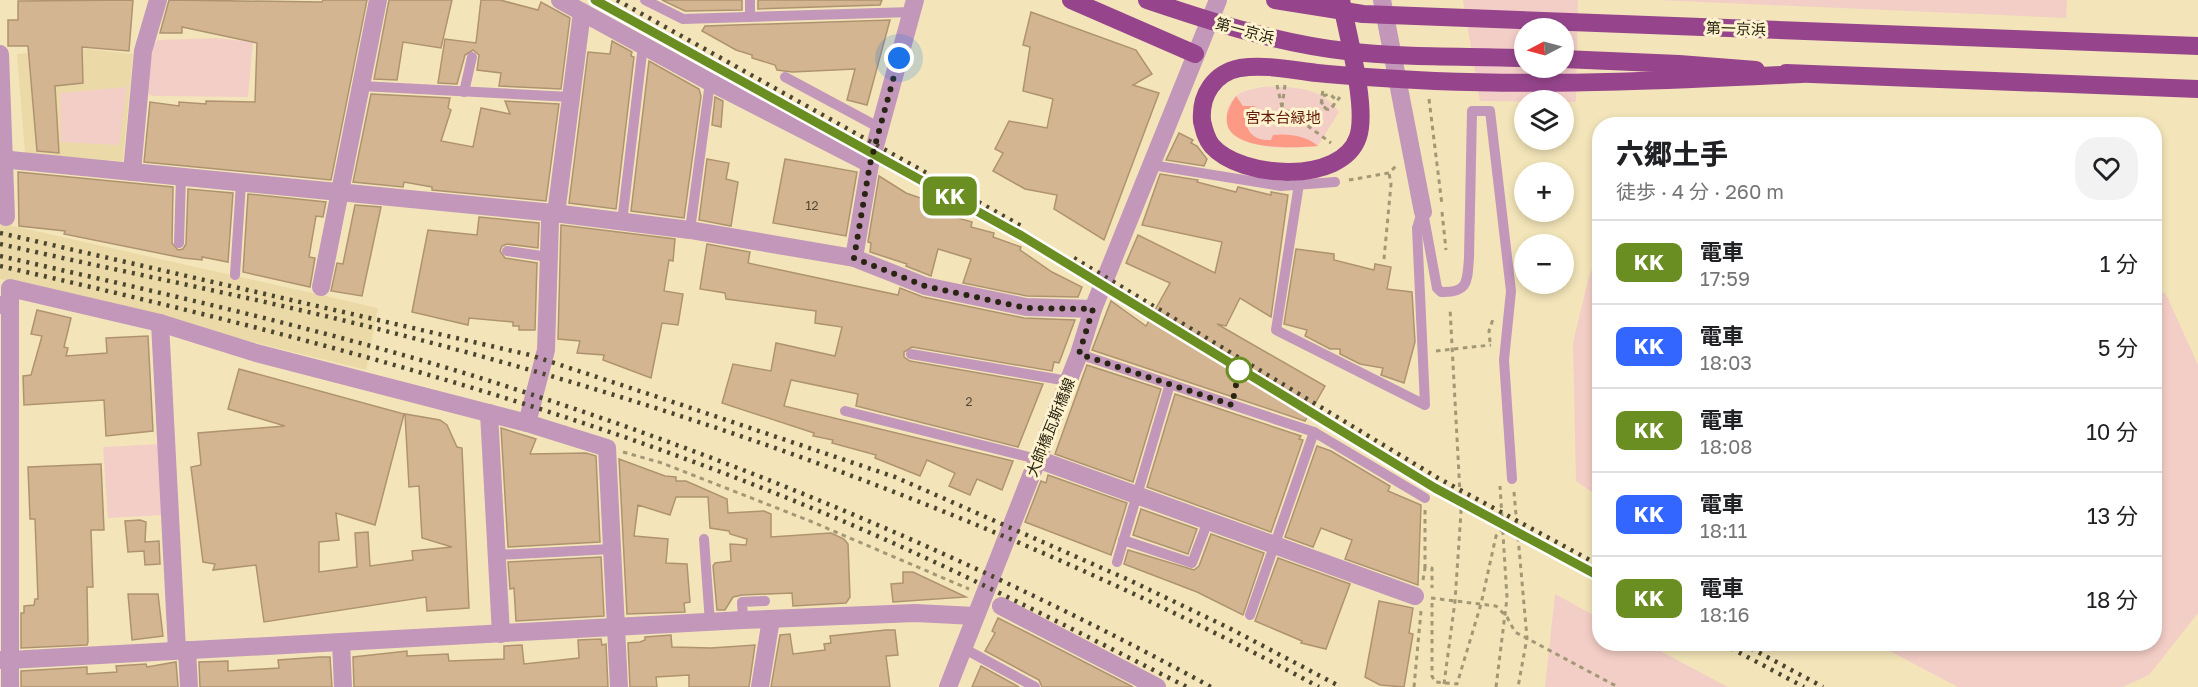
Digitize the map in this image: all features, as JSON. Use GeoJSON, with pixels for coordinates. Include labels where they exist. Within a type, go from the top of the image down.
{"type":"FeatureCollection","features":[{"type":"Feature","properties":{"kind":"highway"},"geometry":{"type":"LineString","coordinates":[[1071,0],[1195,54]]}},
{"type":"Feature","properties":{"kind":"highway","name":"第一京浜"},"geometry":{"type":"LineString","coordinates":[[1147,0],[1245,32],[1289,42],[1348,51],[1514,58]]}},
{"type":"Feature","properties":{"kind":"highway","name":"第一京浜"},"geometry":{"type":"LineString","coordinates":[[1275,0],[1363,14],[2198,46]]}},
{"type":"Feature","properties":{"kind":"highway"},"geometry":{"type":"LineString","coordinates":[[1341,0],[1360,113],[1359,135],[1347,155],[1319,169],[1281,172],[1249,168],[1212,146],[1202,121],[1203,99],[1210,86],[1218,78],[1239,68],[1261,67],[1370,78],[1462,81],[1617,81],[1802,74]]}},
{"type":"Feature","properties":{"kind":"highway"},"geometry":{"type":"LineString","coordinates":[[1574,59],[1679,64],[1802,74],[2198,89]]}},
{"type":"Feature","properties":{"kind":"street"},"geometry":{"type":"LineString","coordinates":[[132,172],[143,51],[158,0]]}},
{"type":"Feature","properties":{"kind":"street"},"geometry":{"type":"LineString","coordinates":[[321,287],[378,0]]}},
{"type":"Feature","properties":{"kind":"street"},"geometry":{"type":"LineString","coordinates":[[560,0],[710,82],[870,164]]}},
{"type":"Feature","properties":{"kind":"street","name":"大師橋瓦斯橋線"},"geometry":{"type":"LineString","coordinates":[[948,687],[1079,354],[1093,309],[1218,0]]}},
{"type":"Feature","properties":{"kind":"street"},"geometry":{"type":"LineString","coordinates":[[1382,0],[1422,212]]}},
{"type":"Feature","properties":{"kind":"street"},"geometry":{"type":"LineString","coordinates":[[854,258],[870,164],[913,6]]}},
{"type":"Feature","properties":{"kind":"street"},"geometry":{"type":"LineString","coordinates":[[527,423],[546,350],[550,221],[557,206],[582,12]]}},
{"type":"Feature","properties":{"kind":"street"},"geometry":{"type":"LineString","coordinates":[[0,54],[6,217]]}},
{"type":"Feature","properties":{"kind":"street"},"geometry":{"type":"LineString","coordinates":[[3,159],[554,213],[690,230],[854,258],[925,286],[1026,308],[1093,309]]}},
{"type":"Feature","properties":{"kind":"street"},"geometry":{"type":"LineString","coordinates":[[10,687],[5,660],[5,305],[10,288],[160,323],[256,353],[527,423],[607,448],[619,687]]}},
{"type":"Feature","properties":{"kind":"street"},"geometry":{"type":"LineString","coordinates":[[160,323],[182,650],[189,687]]}},
{"type":"Feature","properties":{"kind":"street"},"geometry":{"type":"LineString","coordinates":[[489,413],[501,634]]}},
{"type":"Feature","properties":{"kind":"street"},"geometry":{"type":"LineString","coordinates":[[1037,459],[1415,596]]}},
{"type":"Feature","properties":{"kind":"street"},"geometry":{"type":"LineString","coordinates":[[1001,606],[1157,687]]}},
{"type":"Feature","properties":{"kind":"street"},"geometry":{"type":"LineString","coordinates":[[5,660],[743,620],[975,616]]}},
{"type":"Feature","properties":{"kind":"street"},"geometry":{"type":"LineString","coordinates":[[760,687],[771,619]]}},
{"type":"Feature","properties":{"kind":"street"},"geometry":{"type":"LineString","coordinates":[[341,642],[343,687]]}},
{"type":"Feature","properties":{"kind":"lane"},"geometry":{"type":"LineString","coordinates":[[645,0],[683,19],[913,6]]}},
{"type":"Feature","properties":{"kind":"lane"},"geometry":{"type":"LineString","coordinates":[[750,0],[750,17]]}},
{"type":"Feature","properties":{"kind":"lane"},"geometry":{"type":"LineString","coordinates":[[622,222],[643,45]]}},
{"type":"Feature","properties":{"kind":"lane"},"geometry":{"type":"LineString","coordinates":[[464,92],[472,57]]}},
{"type":"Feature","properties":{"kind":"lane"},"geometry":{"type":"LineString","coordinates":[[785,77],[880,128]]}},
{"type":"Feature","properties":{"kind":"lane"},"geometry":{"type":"LineString","coordinates":[[690,230],[710,82]]}},
{"type":"Feature","properties":{"kind":"lane"},"geometry":{"type":"LineString","coordinates":[[361,86],[570,98]]}},
{"type":"Feature","properties":{"kind":"lane"},"geometry":{"type":"LineString","coordinates":[[1422,212],[1437,288],[1441,292],[1460,291],[1467,277],[1469,258],[1472,111],[1490,111],[1510,291],[1504,360],[1512,479]]}},
{"type":"Feature","properties":{"kind":"lane"},"geometry":{"type":"LineString","coordinates":[[1152,165],[1281,186],[1335,182]]}},
{"type":"Feature","properties":{"kind":"lane"},"geometry":{"type":"LineString","coordinates":[[179,243],[181,177]]}},
{"type":"Feature","properties":{"kind":"lane"},"geometry":{"type":"LineString","coordinates":[[235,275],[241,183]]}},
{"type":"Feature","properties":{"kind":"lane"},"geometry":{"type":"LineString","coordinates":[[1299,184],[1276,330],[1425,405],[1417,228],[1422,212]]}},
{"type":"Feature","properties":{"kind":"lane"},"geometry":{"type":"LineString","coordinates":[[507,251],[549,257]]}},
{"type":"Feature","properties":{"kind":"lane"},"geometry":{"type":"LineString","coordinates":[[911,354],[1068,381]]}},
{"type":"Feature","properties":{"kind":"lane"},"geometry":{"type":"LineString","coordinates":[[1079,354],[1314,432],[1425,498]]}},
{"type":"Feature","properties":{"kind":"lane"},"geometry":{"type":"LineString","coordinates":[[1117,562],[1170,384]]}},
{"type":"Feature","properties":{"kind":"lane"},"geometry":{"type":"LineString","coordinates":[[845,411],[1037,459]]}},
{"type":"Feature","properties":{"kind":"lane"},"geometry":{"type":"LineString","coordinates":[[1250,615],[1314,432]]}},
{"type":"Feature","properties":{"kind":"lane"},"geometry":{"type":"LineString","coordinates":[[1123,540],[1192,563],[1208,521]]}},
{"type":"Feature","properties":{"kind":"lane"},"geometry":{"type":"LineString","coordinates":[[704,538],[710,622]]}},
{"type":"Feature","properties":{"kind":"lane"},"geometry":{"type":"LineString","coordinates":[[497,555],[612,549]]}},
{"type":"Feature","properties":{"kind":"lane"},"geometry":{"type":"LineString","coordinates":[[743,620],[742,602],[765,601]]}},
{"type":"Feature","properties":{"kind":"lane"},"geometry":{"type":"LineString","coordinates":[[963,648],[1035,687]]}},
{"type":"Feature","properties":{"kind":"path"},"geometry":{"type":"LineString","coordinates":[[1285,80],[1282,107],[1331,144]]}},
{"type":"Feature","properties":{"kind":"path"},"geometry":{"type":"LineString","coordinates":[[1324,86],[1320,100],[1322,107],[1327,110],[1334,106],[1335,104],[1335,102],[1335,99],[1332,95],[1325,94],[1321,103],[1327,109],[1333,106],[1334,104],[1340,97]]}},
{"type":"Feature","properties":{"kind":"path"},"geometry":{"type":"LineString","coordinates":[[1429,99],[1434,124],[1447,260]]}},
{"type":"Feature","properties":{"kind":"path"},"geometry":{"type":"LineString","coordinates":[[1335,182],[1389,173],[1402,158],[1411,154]]}},
{"type":"Feature","properties":{"kind":"path"},"geometry":{"type":"LineString","coordinates":[[1384,259],[1389,173]]}},
{"type":"Feature","properties":{"kind":"path"},"geometry":{"type":"LineString","coordinates":[[1444,684],[1455,601],[1461,495],[1450,308]]}},
{"type":"Feature","properties":{"kind":"path"},"geometry":{"type":"LineString","coordinates":[[1444,351],[1486,347]]}},
{"type":"Feature","properties":{"kind":"path"},"geometry":{"type":"LineString","coordinates":[[607,448],[662,463],[810,521],[971,590]]}},
{"type":"Feature","properties":{"kind":"path"},"geometry":{"type":"LineString","coordinates":[[1512,479],[1527,638],[1518,687]]}},
{"type":"Feature","properties":{"kind":"path"},"geometry":{"type":"LineString","coordinates":[[1415,596],[1420,597],[1425,568],[1425,498]]}},
{"type":"Feature","properties":{"kind":"path"},"geometry":{"type":"LineString","coordinates":[[1425,568],[1432,568],[1432,676],[1435,682],[1457,684],[1481,604],[1496,536],[1503,528]]}},
{"type":"Feature","properties":{"kind":"path"},"geometry":{"type":"LineString","coordinates":[[1414,687],[1416,656],[1422,629],[1421,606],[1415,596]]}},
{"type":"Feature","properties":{"kind":"path"},"geometry":{"type":"LineString","coordinates":[[1435,599],[1496,606],[1507,617],[1515,632],[1618,687]]}},
{"type":"Feature","properties":{"kind":"shaded area"},"geometry":{"type":"Polygon","coordinates":[[[79,48],[133,54],[123,161],[25,154],[17,54],[79,48]],[[82,54],[28,55],[37,152],[59,153],[55,86],[83,83],[82,54]]]}},
{"type":"Feature","properties":{"kind":"shaded area"},"geometry":{"type":"Polygon","coordinates":[[[1236,96],[1243,106],[1255,106],[1256,114],[1246,123],[1249,131],[1255,137],[1271,140],[1273,135],[1285,134],[1303,138],[1318,146],[1268,146],[1251,143],[1237,137],[1228,127],[1227,114],[1236,96]]]}},
{"type":"Feature","properties":{"kind":"shaded area"},"geometry":{"type":"Polygon","coordinates":[[[0,223],[378,308],[366,370],[0,279],[0,223]]]}},
{"type":"Feature","properties":{"kind":"green space"},"geometry":{"type":"Polygon","coordinates":[[[1463,0],[1578,0],[1576,102],[1574,102],[1574,90],[1514,90],[1514,101],[1480,101],[1463,0]]]}},
{"type":"Feature","properties":{"kind":"green space"},"geometry":{"type":"Polygon","coordinates":[[[1658,0],[2067,0],[2066,18],[1658,0]]]}},
{"type":"Feature","properties":{"kind":"green space"},"geometry":{"type":"Polygon","coordinates":[[[216,38],[253,42],[248,97],[154,96],[145,93],[148,48],[158,40],[216,38]]]}},
{"type":"Feature","properties":{"kind":"green space"},"geometry":{"type":"Polygon","coordinates":[[[127,87],[119,145],[61,142],[60,93],[127,87]]]}},
{"type":"Feature","properties":{"kind":"green space","name":"宮本台緑地"},"geometry":{"type":"Polygon","coordinates":[[[1262,87],[1305,90],[1324,97],[1332,104],[1339,112],[1318,146],[1290,148],[1263,146],[1245,141],[1233,133],[1227,121],[1231,102],[1242,92],[1262,87]]]}},
{"type":"Feature","properties":{"kind":"green space"},"geometry":{"type":"Polygon","coordinates":[[[1592,269],[1592,492],[1576,481],[1573,343],[1592,269]]]}},
{"type":"Feature","properties":{"kind":"green space"},"geometry":{"type":"Polygon","coordinates":[[[2162,292],[2166,294],[2198,365],[2198,613],[2149,675],[2123,687],[1958,687],[1889,651],[2162,651],[2162,292]]]}},
{"type":"Feature","properties":{"kind":"green space"},"geometry":{"type":"Polygon","coordinates":[[[160,444],[163,515],[108,518],[103,447],[160,444]]]}},
{"type":"Feature","properties":{"kind":"green space"},"geometry":{"type":"Polygon","coordinates":[[[1555,594],[1592,614],[1592,651],[1660,651],[1728,687],[1545,687],[1555,594]]]}},
{"type":"Feature","properties":{"kind":"building"},"geometry":{"type":"Polygon","coordinates":[[[133,0],[129,51],[82,47],[83,83],[55,86],[59,153],[37,151],[28,46],[8,46],[8,20],[18,20],[18,1],[133,0]]]}},
{"type":"Feature","properties":{"kind":"building"},"geometry":{"type":"Polygon","coordinates":[[[169,0],[322,2],[323,0],[367,0],[331,180],[144,162],[150,102],[179,106],[179,102],[206,104],[206,101],[255,102],[257,43],[182,27],[182,33],[160,33],[169,0]]]}},
{"type":"Feature","properties":{"kind":"building"},"geometry":{"type":"Polygon","coordinates":[[[389,0],[452,0],[441,48],[403,42],[397,80],[374,79],[389,0]]]}},
{"type":"Feature","properties":{"kind":"building"},"geometry":{"type":"Polygon","coordinates":[[[481,0],[500,0],[538,10],[541,2],[570,18],[561,89],[499,86],[501,73],[477,70],[479,55],[473,50],[465,55],[457,84],[438,83],[445,39],[476,43],[481,0]]]}},
{"type":"Feature","properties":{"kind":"building"},"geometry":{"type":"Polygon","coordinates":[[[662,0],[742,0],[742,10],[685,11],[662,0]]]}},
{"type":"Feature","properties":{"kind":"building"},"geometry":{"type":"Polygon","coordinates":[[[758,0],[882,0],[880,5],[758,9],[758,0]]]}},
{"type":"Feature","properties":{"kind":"building"},"geometry":{"type":"Polygon","coordinates":[[[1031,12],[1136,50],[1152,74],[1133,85],[1159,93],[1104,240],[1054,209],[1057,195],[1025,189],[993,171],[1003,153],[995,149],[1009,121],[1047,128],[1053,99],[1023,91],[1030,47],[1023,45],[1031,12]]]}},
{"type":"Feature","properties":{"kind":"building"},"geometry":{"type":"Polygon","coordinates":[[[890,20],[867,105],[847,100],[855,69],[792,72],[777,70],[775,65],[752,58],[752,55],[736,50],[702,31],[705,26],[890,20]]]}},
{"type":"Feature","properties":{"kind":"building"},"geometry":{"type":"Polygon","coordinates":[[[612,41],[632,52],[631,56],[634,57],[616,209],[569,203],[588,52],[610,54],[612,41]]]}},
{"type":"Feature","properties":{"kind":"building"},"geometry":{"type":"Polygon","coordinates":[[[649,61],[699,89],[701,96],[684,218],[631,211],[649,61]]]}},
{"type":"Feature","properties":{"kind":"building"},"geometry":{"type":"Polygon","coordinates":[[[371,94],[450,98],[448,108],[451,110],[441,141],[473,147],[481,108],[510,114],[505,101],[559,104],[546,201],[432,190],[432,187],[404,182],[403,187],[353,182],[371,94]]]}},
{"type":"Feature","properties":{"kind":"building"},"geometry":{"type":"Polygon","coordinates":[[[715,97],[723,101],[721,127],[712,125],[715,97]]]}},
{"type":"Feature","properties":{"kind":"building"},"geometry":{"type":"Polygon","coordinates":[[[1179,133],[1193,140],[1191,143],[1197,146],[1207,159],[1204,166],[1166,160],[1179,133]]]}},
{"type":"Feature","properties":{"kind":"building"},"geometry":{"type":"Polygon","coordinates":[[[707,159],[729,163],[726,179],[738,182],[731,226],[699,220],[707,159]]]}},
{"type":"Feature","properties":{"kind":"building"},"geometry":{"type":"Polygon","coordinates":[[[785,159],[857,172],[846,236],[773,223],[785,159]]]}},
{"type":"Feature","properties":{"kind":"building"},"geometry":{"type":"Polygon","coordinates":[[[18,172],[173,187],[172,243],[178,250],[183,249],[186,244],[188,189],[233,193],[228,262],[202,257],[202,260],[183,258],[64,234],[65,231],[19,226],[18,172]]]}},
{"type":"Feature","properties":{"kind":"building"},"geometry":{"type":"Polygon","coordinates":[[[1160,174],[1198,180],[1197,182],[1236,192],[1238,187],[1271,195],[1271,192],[1288,195],[1271,317],[1240,298],[1226,326],[1217,324],[1325,386],[1305,421],[1092,350],[1111,301],[1146,326],[1170,283],[1126,263],[1138,235],[1215,273],[1222,242],[1142,225],[1160,174]]]}},
{"type":"Feature","properties":{"kind":"building"},"geometry":{"type":"Polygon","coordinates":[[[879,176],[906,193],[932,202],[932,206],[953,211],[951,216],[972,222],[971,227],[994,233],[993,237],[1021,247],[1020,250],[1052,272],[1082,287],[1078,297],[1027,296],[963,283],[971,259],[938,249],[931,276],[906,266],[907,264],[870,252],[871,243],[868,242],[879,176]]]}},
{"type":"Feature","properties":{"kind":"building"},"geometry":{"type":"Polygon","coordinates":[[[248,194],[326,202],[323,217],[316,216],[309,257],[315,258],[310,287],[243,272],[248,194]]]}},
{"type":"Feature","properties":{"kind":"building"},"geometry":{"type":"Polygon","coordinates":[[[355,205],[381,207],[362,296],[331,291],[337,263],[343,264],[355,205]]]}},
{"type":"Feature","properties":{"kind":"building"},"geometry":{"type":"Polygon","coordinates":[[[479,217],[539,223],[538,248],[507,244],[502,246],[500,251],[505,258],[537,263],[535,330],[519,330],[519,326],[513,326],[513,322],[469,318],[468,325],[412,312],[428,230],[477,235],[479,217]]]}},
{"type":"Feature","properties":{"kind":"building"},"geometry":{"type":"Polygon","coordinates":[[[561,225],[675,239],[673,261],[669,260],[664,291],[683,294],[678,325],[662,323],[651,378],[603,360],[604,355],[577,353],[580,341],[558,339],[561,225]]]}},
{"type":"Feature","properties":{"kind":"building"},"geometry":{"type":"Polygon","coordinates":[[[707,244],[750,252],[748,263],[898,295],[900,288],[923,297],[1024,318],[1075,320],[1059,363],[1054,362],[1052,371],[912,347],[904,352],[904,357],[910,361],[1043,384],[1018,447],[856,406],[858,394],[791,380],[784,406],[1013,461],[1002,490],[977,479],[970,495],[949,486],[955,473],[927,460],[920,476],[875,458],[876,455],[832,443],[833,440],[813,436],[814,433],[722,403],[733,364],[771,371],[776,343],[835,356],[842,327],[815,323],[816,311],[726,299],[725,293],[700,289],[707,244]]]}},
{"type":"Feature","properties":{"kind":"building"},"geometry":{"type":"Polygon","coordinates":[[[1296,249],[1334,254],[1334,260],[1374,270],[1375,264],[1391,267],[1387,289],[1412,292],[1415,342],[1404,383],[1381,375],[1383,368],[1360,364],[1340,354],[1340,349],[1330,349],[1305,336],[1307,330],[1284,324],[1296,249]]]}},
{"type":"Feature","properties":{"kind":"building"},"geometry":{"type":"Polygon","coordinates":[[[37,310],[71,318],[64,347],[68,348],[66,356],[107,353],[106,338],[148,336],[153,431],[106,436],[104,400],[24,405],[23,376],[31,375],[42,336],[31,334],[37,310]]]}},
{"type":"Feature","properties":{"kind":"building"},"geometry":{"type":"Polygon","coordinates":[[[1087,365],[1161,389],[1133,482],[1055,454],[1087,365]]]}},
{"type":"Feature","properties":{"kind":"building"},"geometry":{"type":"Polygon","coordinates":[[[239,369],[404,414],[375,525],[336,513],[339,540],[319,542],[319,572],[357,567],[355,533],[368,532],[370,566],[413,560],[412,551],[452,547],[422,538],[419,486],[409,487],[405,414],[440,420],[447,425],[457,447],[462,448],[469,608],[427,611],[426,597],[264,622],[256,565],[213,570],[215,564],[203,562],[191,467],[201,465],[198,433],[285,426],[228,409],[239,369]]]}},
{"type":"Feature","properties":{"kind":"building"},"geometry":{"type":"Polygon","coordinates":[[[1175,394],[1301,436],[1299,439],[1303,440],[1271,532],[1147,487],[1175,394]]]}},
{"type":"Feature","properties":{"kind":"building"},"geometry":{"type":"Polygon","coordinates":[[[501,428],[536,439],[530,454],[586,453],[596,456],[600,542],[508,547],[501,428]]]}},
{"type":"Feature","properties":{"kind":"building"},"geometry":{"type":"Polygon","coordinates":[[[1317,446],[1331,451],[1390,486],[1388,491],[1421,505],[1418,585],[1345,559],[1352,540],[1321,528],[1313,547],[1285,537],[1317,446]]]}},
{"type":"Feature","properties":{"kind":"building"},"geometry":{"type":"Polygon","coordinates":[[[619,459],[665,476],[676,477],[676,481],[686,481],[727,499],[728,513],[764,511],[771,514],[771,537],[831,533],[844,539],[848,544],[850,597],[846,603],[793,606],[792,593],[742,595],[733,597],[725,610],[717,610],[713,566],[715,563],[731,561],[730,544],[746,545],[747,539],[730,534],[729,531],[710,528],[708,497],[676,497],[670,515],[638,505],[634,536],[668,539],[666,563],[687,564],[690,602],[684,603],[685,612],[627,614],[619,459]]]}},
{"type":"Feature","properties":{"kind":"building"},"geometry":{"type":"Polygon","coordinates":[[[101,464],[104,530],[91,530],[93,587],[87,587],[87,645],[21,648],[21,613],[24,613],[24,606],[34,605],[35,599],[38,599],[35,519],[30,519],[28,467],[101,464]]]}},
{"type":"Feature","properties":{"kind":"building"},"geometry":{"type":"Polygon","coordinates":[[[1048,475],[1127,503],[1111,555],[1025,522],[1041,481],[1046,483],[1048,475]]]}},
{"type":"Feature","properties":{"kind":"building"},"geometry":{"type":"Polygon","coordinates":[[[1141,509],[1197,529],[1188,554],[1133,535],[1141,509]]]}},
{"type":"Feature","properties":{"kind":"building"},"geometry":{"type":"Polygon","coordinates":[[[125,521],[146,522],[145,542],[159,541],[160,564],[145,565],[144,551],[128,552],[125,521]]]}},
{"type":"Feature","properties":{"kind":"building"},"geometry":{"type":"Polygon","coordinates":[[[1211,534],[1264,553],[1243,615],[1197,592],[1124,564],[1128,550],[1194,570],[1199,566],[1211,534]]]}},
{"type":"Feature","properties":{"kind":"building"},"geometry":{"type":"Polygon","coordinates":[[[601,557],[604,616],[516,621],[514,588],[510,589],[508,562],[601,557]]]}},
{"type":"Feature","properties":{"kind":"building"},"geometry":{"type":"Polygon","coordinates":[[[1278,558],[1350,584],[1326,649],[1301,643],[1302,641],[1255,621],[1278,558]]]}},
{"type":"Feature","properties":{"kind":"building"},"geometry":{"type":"Polygon","coordinates":[[[903,572],[913,572],[966,597],[893,602],[891,584],[903,583],[903,572]]]}},
{"type":"Feature","properties":{"kind":"building"},"geometry":{"type":"Polygon","coordinates":[[[128,594],[158,594],[163,636],[132,640],[128,594]]]}},
{"type":"Feature","properties":{"kind":"building"},"geometry":{"type":"Polygon","coordinates":[[[1379,601],[1413,608],[1409,633],[1413,634],[1404,687],[1380,685],[1365,677],[1379,601]]]}},
{"type":"Feature","properties":{"kind":"building"},"geometry":{"type":"Polygon","coordinates":[[[998,618],[1133,687],[1042,687],[1039,680],[985,651],[995,633],[992,631],[998,618]]]}},
{"type":"Feature","properties":{"kind":"building"},"geometry":{"type":"Polygon","coordinates":[[[895,630],[898,655],[886,656],[890,687],[771,687],[780,635],[790,634],[793,654],[825,650],[824,644],[831,643],[830,636],[895,630]]]}},
{"type":"Feature","properties":{"kind":"building"},"geometry":{"type":"Polygon","coordinates":[[[671,635],[672,647],[711,648],[755,645],[749,687],[689,687],[689,675],[656,677],[657,687],[630,687],[628,643],[640,642],[645,640],[645,637],[671,635]]]}},
{"type":"Feature","properties":{"kind":"building"},"geometry":{"type":"Polygon","coordinates":[[[601,639],[602,645],[606,644],[608,687],[354,687],[353,657],[407,651],[407,656],[448,654],[449,661],[504,659],[504,646],[522,645],[524,664],[579,658],[578,640],[601,639]]]}},
{"type":"Feature","properties":{"kind":"building"},"geometry":{"type":"Polygon","coordinates":[[[330,657],[332,687],[200,687],[199,662],[228,661],[228,671],[279,668],[278,660],[330,657]]]}},
{"type":"Feature","properties":{"kind":"building"},"geometry":{"type":"Polygon","coordinates":[[[176,662],[178,687],[21,687],[21,671],[87,667],[87,674],[117,672],[116,666],[146,664],[147,667],[176,662]]]}},
{"type":"Feature","properties":{"kind":"building"},"geometry":{"type":"Polygon","coordinates":[[[981,666],[1019,687],[972,687],[981,666]]]}},
{"type":"Feature","properties":{"kind":"railway"},"geometry":{"type":"LineString","coordinates":[[595,0],[1022,236],[1435,488],[1592,572]]}},
{"type":"Feature","properties":{"kind":"railway"},"geometry":{"type":"LineString","coordinates":[[617,0],[1025,228]]}},
{"type":"Feature","properties":{"kind":"railway"},"geometry":{"type":"LineString","coordinates":[[0,233],[530,355],[895,477],[1129,580],[1229,628],[1341,687]]}},
{"type":"Feature","properties":{"kind":"railway"},"geometry":{"type":"LineString","coordinates":[[0,244],[370,327],[493,359],[736,434],[856,477],[1091,574],[1319,687]]}},
{"type":"Feature","properties":{"kind":"railway"},"geometry":{"type":"LineString","coordinates":[[0,256],[327,334],[457,371],[610,421],[786,487],[959,561],[1044,601],[1211,687]]}},
{"type":"Feature","properties":{"kind":"railway"},"geometry":{"type":"LineString","coordinates":[[1074,258],[1438,478],[1592,561]]}},
{"type":"Feature","properties":{"kind":"railway"},"geometry":{"type":"LineString","coordinates":[[0,266],[207,315],[413,370],[615,434],[814,509],[909,550],[1187,687]]}},
{"type":"Feature","properties":{"kind":"railway"},"geometry":{"type":"LineString","coordinates":[[1736,651],[1804,687]]}},
{"type":"Feature","properties":{"kind":"railway"},"geometry":{"type":"LineString","coordinates":[[1756,651],[1823,687]]}},
{"type":"Feature","properties":{"kind":"train","name":"KK"},"geometry":{"type":"LineString","coordinates":[[595,0],[1022,236],[1435,488],[1592,572]]}},
{"type":"Feature","properties":{"kind":"route"},"geometry":{"type":"LineString","coordinates":[[899,58],[870,164],[854,258],[925,286],[1026,308],[1093,309],[1079,354],[1232,405],[1239,370]]}}]}
